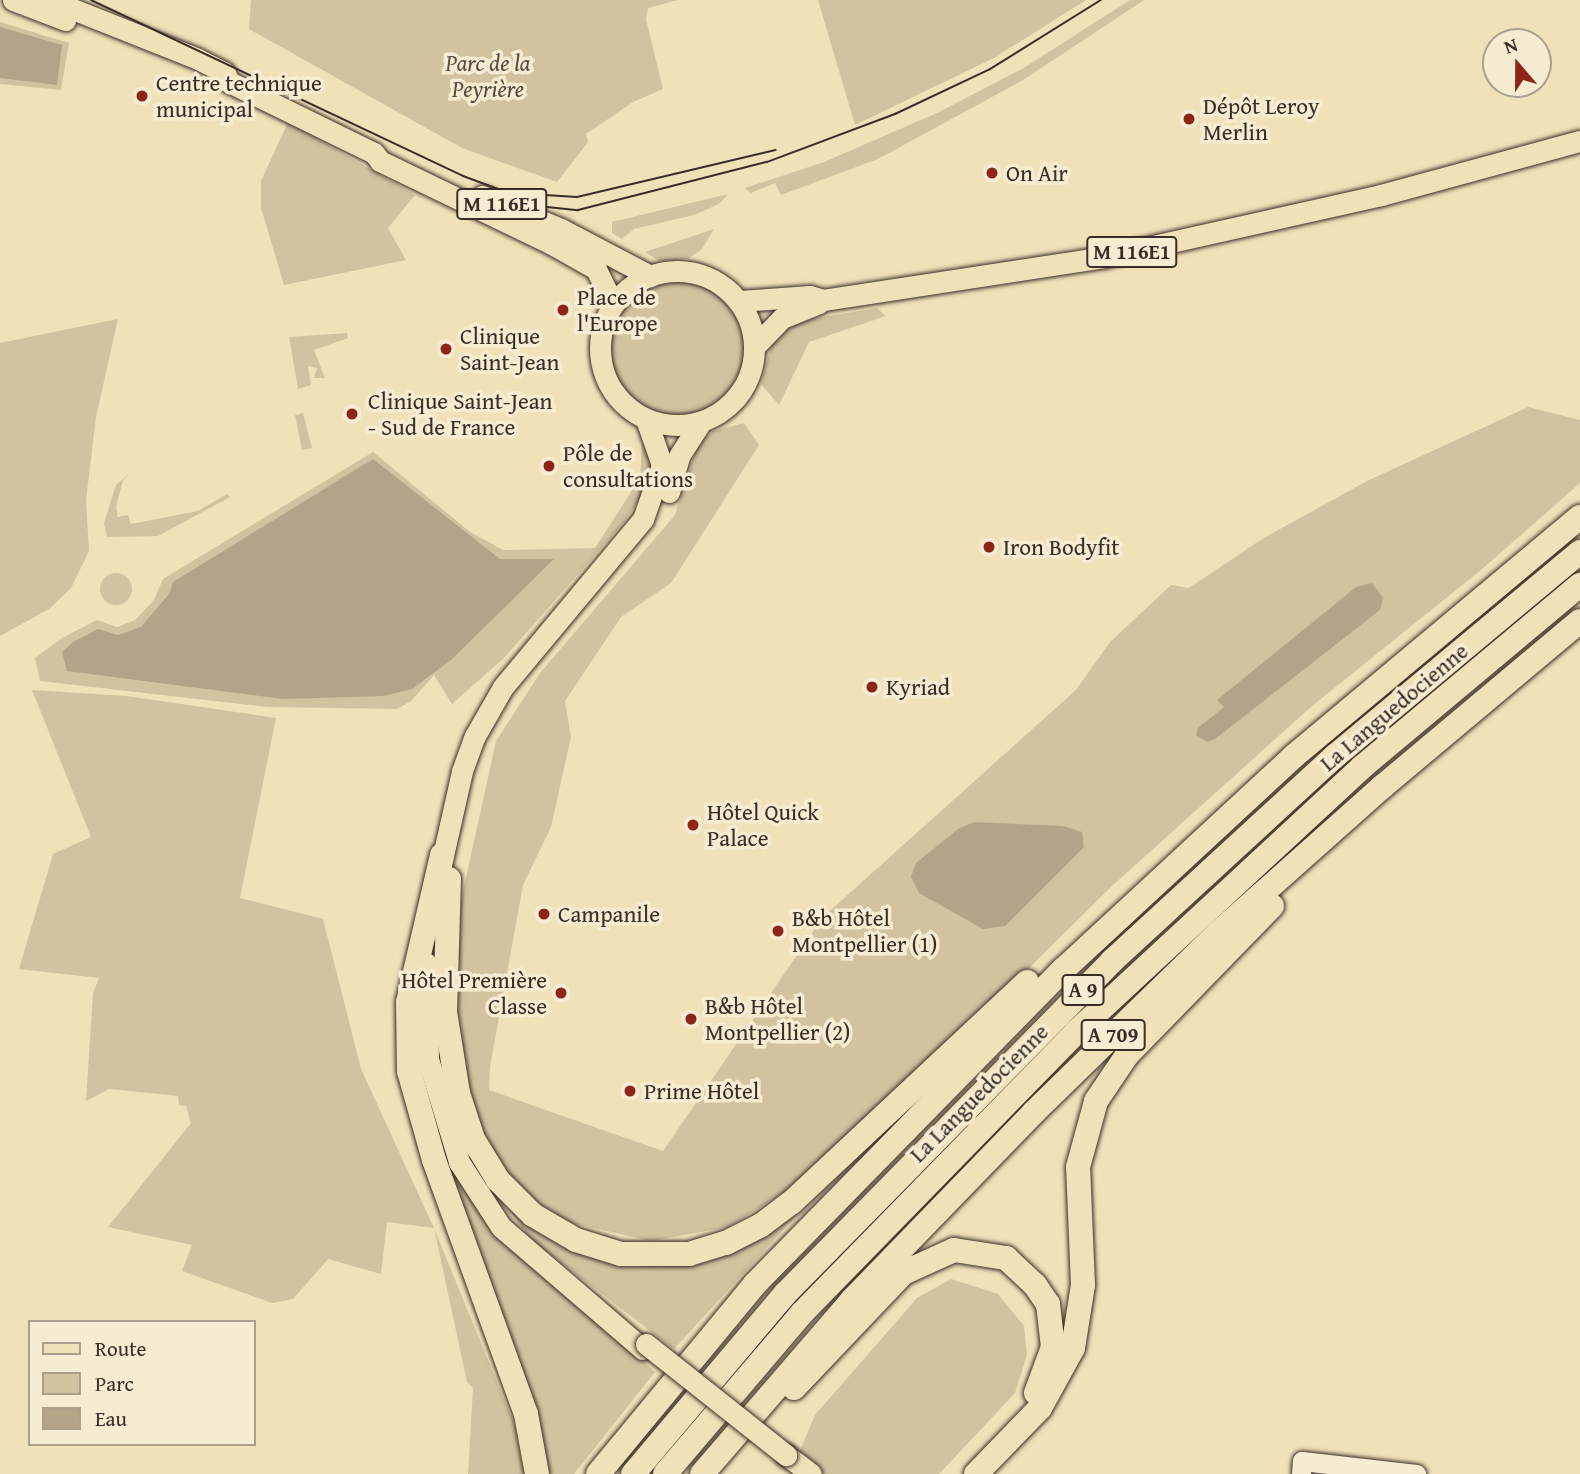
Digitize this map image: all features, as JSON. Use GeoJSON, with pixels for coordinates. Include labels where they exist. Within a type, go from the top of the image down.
{"type":"FeatureCollection","features":[{"type":"Feature","properties":{"kind":"highway"},"geometry":{"type":"LineString","coordinates":[[449,879],[443,967],[447,1034],[461,1105],[484,1160],[523,1207],[576,1240],[621,1254],[689,1254],[738,1238],[782,1211],[1143,878],[1580,517]]}},
{"type":"Feature","properties":{"kind":"highway","name":"La Languedocienne"},"geometry":{"type":"LineString","coordinates":[[633,1474],[785,1294],[1103,970],[1335,757],[1580,552]]}},
{"type":"Feature","properties":{"kind":"highway","name":"La Languedocienne"},"geometry":{"type":"LineString","coordinates":[[665,1474],[802,1313],[1084,1023],[1362,767],[1580,584]]}},
{"type":"Feature","properties":{"kind":"highway"},"geometry":{"type":"LineString","coordinates":[[976,1474],[1040,1408],[1073,1348],[1083,1285],[1079,1154],[1090,1113],[1108,1079],[1268,910],[1580,623]]}},
{"type":"Feature","properties":{"kind":"highway","name":"A 709"},"geometry":{"type":"LineString","coordinates":[[702,1474],[852,1300],[1044,1102],[1218,933],[1381,787],[1580,623]]}},
{"type":"Feature","properties":{"kind":"highway"},"geometry":{"type":"LineString","coordinates":[[598,1474],[710,1335],[896,1136],[1111,924],[1294,755]]}},
{"type":"Feature","properties":{"kind":"highway"},"geometry":{"type":"LineString","coordinates":[[442,855],[408,1002],[409,1071],[434,1160],[526,1414],[537,1474]]}},
{"type":"Feature","properties":{"kind":"highway"},"geometry":{"type":"LineString","coordinates":[[711,1474],[903,1273],[954,1250],[1006,1258],[1022,1272],[1048,1304],[1053,1348],[1035,1397],[963,1474]]}},
{"type":"Feature","properties":{"kind":"main road","name":"M 116E1"},"geometry":{"type":"LineString","coordinates":[[13,0],[105,26],[177,57],[198,59]]}},
{"type":"Feature","properties":{"kind":"main road","name":"M 116E1"},"geometry":{"type":"LineString","coordinates":[[26,0],[198,59],[225,73],[229,82],[374,153],[380,161],[650,276]]}},
{"type":"Feature","properties":{"kind":"main road","name":"M 116E1"},"geometry":{"type":"LineString","coordinates":[[50,0],[221,84],[229,82]]}},
{"type":"Feature","properties":{"kind":"main road","name":"M 116E1"},"geometry":{"type":"LineString","coordinates":[[740,301],[810,296],[823,300],[1146,249],[1381,195],[1580,141]]}},
{"type":"Feature","properties":{"kind":"main road","name":"M 116E1"},"geometry":{"type":"LineString","coordinates":[[556,237],[596,269],[613,304]]}},
{"type":"Feature","properties":{"kind":"main road"},"geometry":{"type":"LineString","coordinates":[[674,271],[700,274],[726,287],[740,301],[755,346],[742,392],[721,413],[701,422],[673,425],[646,419],[626,407],[608,382],[600,353],[603,328],[613,304],[650,276],[674,271]]}},
{"type":"Feature","properties":{"kind":"main road","name":"M 116E1"},"geometry":{"type":"LineString","coordinates":[[755,346],[782,318],[812,309],[823,300]]}},
{"type":"Feature","properties":{"kind":"main road"},"geometry":{"type":"LineString","coordinates":[[646,419],[662,465],[643,519],[503,687],[475,736],[462,771],[442,855],[424,976],[424,1016],[435,1094],[459,1162],[501,1227],[645,1347],[784,1457],[811,1474]]}},
{"type":"Feature","properties":{"kind":"main road"},"geometry":{"type":"LineString","coordinates":[[645,1347],[507,1222],[486,1194],[451,1126],[440,1088],[429,1017],[430,976],[472,770],[507,699],[651,525],[670,490],[679,456],[701,422]]}},
{"type":"Feature","properties":{"kind":"main road"},"geometry":{"type":"LineString","coordinates":[[784,1457],[800,1474]]}},
{"type":"Feature","properties":{"kind":"street"},"geometry":{"type":"LineString","coordinates":[[1301,1467],[1416,1474]]}},
{"type":"Feature","properties":{"kind":"green space","name":"Parc de la Peyrière"},"geometry":{"type":"Polygon","coordinates":[[[251,0],[678,0],[648,8],[646,19],[663,89],[633,102],[586,134],[588,142],[557,182],[462,148],[249,29],[251,0]]]}},
{"type":"Feature","properties":{"kind":"green space"},"geometry":{"type":"Polygon","coordinates":[[[818,0],[1086,0],[994,58],[855,125],[818,0]]]}},
{"type":"Feature","properties":{"kind":"green space"},"geometry":{"type":"Polygon","coordinates":[[[1130,0],[1144,0],[1023,80],[878,159],[781,195],[775,183],[751,193],[745,188],[824,162],[937,113],[1022,69],[1130,0]]]}},
{"type":"Feature","properties":{"kind":"green space"},"geometry":{"type":"Polygon","coordinates":[[[0,22],[69,43],[61,90],[0,84],[0,22]]]}},
{"type":"Feature","properties":{"kind":"green space"},"geometry":{"type":"Polygon","coordinates":[[[288,122],[415,195],[388,228],[406,260],[284,285],[261,208],[261,181],[288,122]]]}},
{"type":"Feature","properties":{"kind":"green space"},"geometry":{"type":"Polygon","coordinates":[[[728,194],[719,204],[694,215],[634,229],[622,239],[612,233],[612,222],[728,194]]]}},
{"type":"Feature","properties":{"kind":"green space"},"geometry":{"type":"Polygon","coordinates":[[[714,229],[702,249],[688,259],[659,261],[645,252],[714,229]]]}},
{"type":"Feature","properties":{"kind":"green space","name":"Place de l'Europe"},"geometry":{"type":"Polygon","coordinates":[[[677,278],[704,283],[726,299],[742,321],[747,348],[742,375],[726,397],[704,413],[677,418],[650,413],[628,397],[612,375],[607,348],[612,321],[628,299],[650,283],[677,278]]]}},
{"type":"Feature","properties":{"kind":"green space"},"geometry":{"type":"Polygon","coordinates":[[[877,308],[886,316],[809,342],[779,405],[761,384],[773,339],[788,323],[877,308]]]}},
{"type":"Feature","properties":{"kind":"green space"},"geometry":{"type":"Polygon","coordinates":[[[118,319],[96,417],[86,500],[89,551],[71,588],[49,609],[0,636],[0,343],[118,319]]]}},
{"type":"Feature","properties":{"kind":"green space"},"geometry":{"type":"Polygon","coordinates":[[[347,333],[348,338],[314,350],[325,378],[314,378],[317,368],[308,366],[311,385],[298,389],[289,337],[347,333]]]}},
{"type":"Feature","properties":{"kind":"green space"},"geometry":{"type":"Polygon","coordinates":[[[1528,407],[1580,420],[1580,483],[1481,570],[1312,706],[1112,886],[905,1091],[819,1170],[728,1227],[651,1241],[568,1222],[509,1184],[474,1119],[457,1006],[458,914],[496,741],[540,673],[675,515],[698,444],[713,431],[744,423],[759,445],[671,583],[621,617],[565,701],[571,737],[551,827],[523,885],[490,1067],[489,1090],[663,1151],[823,917],[1076,690],[1110,642],[1171,585],[1189,588],[1262,539],[1367,481],[1528,407]]]}},
{"type":"Feature","properties":{"kind":"green space"},"geometry":{"type":"Polygon","coordinates":[[[303,413],[312,448],[302,450],[295,415],[303,413]]]}},
{"type":"Feature","properties":{"kind":"green space"},"geometry":{"type":"Polygon","coordinates":[[[648,441],[652,464],[642,494],[624,522],[504,658],[452,704],[434,675],[411,701],[397,709],[268,707],[40,681],[35,658],[62,638],[97,620],[117,627],[135,620],[154,600],[163,579],[373,452],[470,532],[503,550],[595,548],[640,478],[642,444],[648,441]]]}},
{"type":"Feature","properties":{"kind":"green space"},"geometry":{"type":"Polygon","coordinates":[[[133,471],[123,480],[116,507],[118,517],[128,515],[131,524],[198,511],[227,494],[230,497],[158,536],[107,537],[104,523],[116,485],[133,471]]]}},
{"type":"Feature","properties":{"kind":"green space"},"geometry":{"type":"Polygon","coordinates":[[[116,573],[127,578],[132,589],[127,600],[116,605],[105,600],[100,589],[105,578],[116,573]]]}},
{"type":"Feature","properties":{"kind":"green space"},"geometry":{"type":"Polygon","coordinates":[[[32,690],[127,696],[276,718],[240,898],[323,919],[361,1069],[434,1228],[387,1222],[381,1274],[328,1259],[293,1299],[272,1303],[182,1271],[192,1245],[108,1227],[191,1123],[186,1106],[179,1105],[178,1096],[109,1089],[86,1101],[93,993],[99,978],[19,969],[53,854],[91,837],[32,690]]]}},
{"type":"Feature","properties":{"kind":"green space"},"geometry":{"type":"Polygon","coordinates":[[[438,1127],[486,1218],[655,1372],[574,1474],[544,1474],[431,1129],[438,1127]]]}},
{"type":"Feature","properties":{"kind":"green space"},"geometry":{"type":"Polygon","coordinates":[[[504,1202],[538,1233],[584,1256],[626,1267],[671,1266],[708,1259],[796,1216],[674,1349],[530,1239],[504,1202]]]}},
{"type":"Feature","properties":{"kind":"green space"},"geometry":{"type":"Polygon","coordinates":[[[434,1228],[515,1426],[524,1474],[468,1474],[473,1388],[467,1382],[434,1228]]]}},
{"type":"Feature","properties":{"kind":"green space"},"geometry":{"type":"Polygon","coordinates":[[[951,1279],[998,1294],[1024,1326],[1027,1355],[1015,1393],[939,1474],[790,1474],[815,1415],[917,1298],[951,1279]]]}},
{"type":"Feature","properties":{"kind":"water"},"geometry":{"type":"Polygon","coordinates":[[[0,27],[62,45],[57,85],[0,78],[0,27]]]}},
{"type":"Feature","properties":{"kind":"water"},"geometry":{"type":"Polygon","coordinates":[[[373,459],[500,559],[554,559],[451,660],[412,689],[383,696],[284,699],[67,671],[62,652],[73,642],[98,629],[118,635],[141,627],[169,594],[173,582],[373,459]]]}},
{"type":"Feature","properties":{"kind":"water"},"geometry":{"type":"Polygon","coordinates":[[[1372,583],[1383,598],[1380,610],[1215,739],[1207,742],[1196,735],[1198,728],[1224,707],[1217,700],[1356,587],[1372,583]]]}},
{"type":"Feature","properties":{"kind":"water"},"geometry":{"type":"Polygon","coordinates":[[[974,822],[1063,826],[1082,832],[1084,847],[1005,926],[983,929],[919,893],[911,877],[916,863],[958,829],[974,822]]]}},
{"type":"Feature","properties":{"kind":"tram line"},"geometry":{"type":"LineString","coordinates":[[91,0],[463,176],[547,207],[578,210],[767,162],[895,114],[990,69],[1101,0]]}},
{"type":"Feature","properties":{"kind":"tram line"},"geometry":{"type":"LineString","coordinates":[[529,194],[577,197],[776,150]]}},
{"type":"Feature","properties":{"kind":"place","name":"Centre technique municipal"},"geometry":{"type":"Point","coordinates":[142,96]}},
{"type":"Feature","properties":{"kind":"place","name":"Dépôt Leroy Merlin"},"geometry":{"type":"Point","coordinates":[1189,119]}},
{"type":"Feature","properties":{"kind":"place","name":"On Air"},"geometry":{"type":"Point","coordinates":[992,173]}},
{"type":"Feature","properties":{"kind":"place","name":"Place de l'Europe"},"geometry":{"type":"Point","coordinates":[563,310]}},
{"type":"Feature","properties":{"kind":"place","name":"Clinique Saint-Jean"},"geometry":{"type":"Point","coordinates":[446,349]}},
{"type":"Feature","properties":{"kind":"place","name":"Clinique Saint-Jean - Sud de France"},"geometry":{"type":"Point","coordinates":[352,414]}},
{"type":"Feature","properties":{"kind":"place","name":"Pôle de consultations"},"geometry":{"type":"Point","coordinates":[549,466]}},
{"type":"Feature","properties":{"kind":"place","name":"Iron Bodyfit"},"geometry":{"type":"Point","coordinates":[989,547]}},
{"type":"Feature","properties":{"kind":"place","name":"Kyriad"},"geometry":{"type":"Point","coordinates":[872,687]}},
{"type":"Feature","properties":{"kind":"place","name":"Hôtel Quick Palace"},"geometry":{"type":"Point","coordinates":[693,825]}},
{"type":"Feature","properties":{"kind":"place","name":"Campanile"},"geometry":{"type":"Point","coordinates":[544,914]}},
{"type":"Feature","properties":{"kind":"place","name":"B&b Hôtel Montpellier (1)"},"geometry":{"type":"Point","coordinates":[778,931]}},
{"type":"Feature","properties":{"kind":"place","name":"Hôtel Première Classe"},"geometry":{"type":"Point","coordinates":[561,993]}},
{"type":"Feature","properties":{"kind":"place","name":"B&b Hôtel Montpellier (2)"},"geometry":{"type":"Point","coordinates":[691,1019]}},
{"type":"Feature","properties":{"kind":"place","name":"Prime Hôtel"},"geometry":{"type":"Point","coordinates":[630,1091]}}]}
